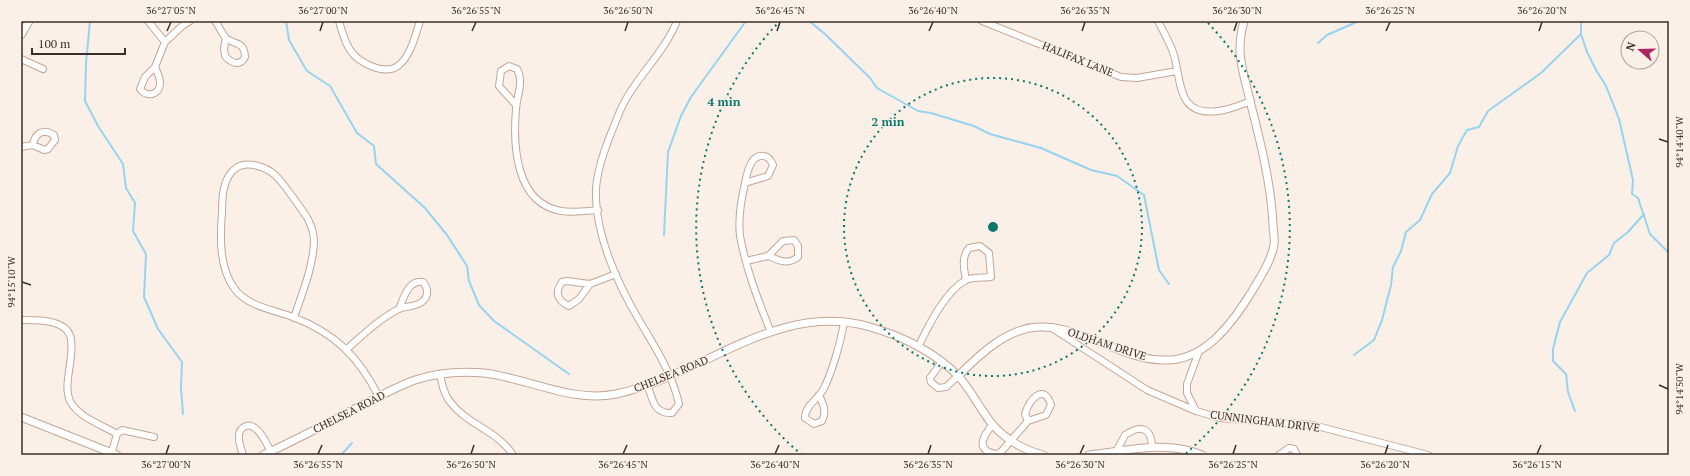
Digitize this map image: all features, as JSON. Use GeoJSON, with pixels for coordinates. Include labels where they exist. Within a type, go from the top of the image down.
{"type":"FeatureCollection","features":[{"type":"Feature","properties":{"kind":"street"},"geometry":{"type":"LineString","coordinates":[[21,35],[29,21]]}},
{"type":"Feature","properties":{"kind":"street"},"geometry":{"type":"LineString","coordinates":[[148,21],[165,42]]}},
{"type":"Feature","properties":{"kind":"street"},"geometry":{"type":"LineString","coordinates":[[155,67],[165,42],[180,23],[190,21]]}},
{"type":"Feature","properties":{"kind":"street"},"geometry":{"type":"LineString","coordinates":[[216,21],[226,38]]}},
{"type":"Feature","properties":{"kind":"street"},"geometry":{"type":"LineString","coordinates":[[339,21],[351,51],[361,61],[385,70],[398,67],[404,60],[409,51],[420,21]]}},
{"type":"Feature","properties":{"kind":"street"},"geometry":{"type":"LineString","coordinates":[[647,384],[656,408],[663,414],[672,413],[678,404],[670,375],[637,318],[616,274],[603,242],[596,189],[600,168],[618,115],[627,97],[670,37],[677,21]]}},
{"type":"Feature","properties":{"kind":"street","name":"HALIFAX LANE"},"geometry":{"type":"LineString","coordinates":[[982,21],[1121,77],[1137,78],[1177,71]]}},
{"type":"Feature","properties":{"kind":"street"},"geometry":{"type":"LineString","coordinates":[[1158,21],[1173,52],[1181,92],[1188,104],[1198,109],[1218,112],[1250,102]]}},
{"type":"Feature","properties":{"kind":"street","name":"OLDHAM DRIVE"},"geometry":{"type":"LineString","coordinates":[[958,376],[972,362],[994,345],[1020,332],[1038,327],[1050,327],[1073,332],[1130,353],[1163,360],[1180,358],[1199,351],[1220,335],[1241,306],[1271,256],[1274,245],[1272,201],[1241,64],[1239,38],[1244,21]]}},
{"type":"Feature","properties":{"kind":"street"},"geometry":{"type":"LineString","coordinates":[[21,60],[43,69]]}},
{"type":"Feature","properties":{"kind":"street"},"geometry":{"type":"LineString","coordinates":[[516,104],[499,86],[501,71],[509,66],[517,70],[520,75],[516,104],[516,155],[520,172],[529,189],[544,204],[559,211],[569,212],[598,210]]}},
{"type":"Feature","properties":{"kind":"street"},"geometry":{"type":"LineString","coordinates":[[21,147],[33,145]]}},
{"type":"Feature","properties":{"kind":"street"},"geometry":{"type":"LineString","coordinates":[[744,183],[768,176],[773,165],[771,160],[766,156],[761,156],[755,159],[748,170],[744,183],[742,198],[740,235],[754,291],[770,330]]}},
{"type":"Feature","properties":{"kind":"street"},"geometry":{"type":"LineString","coordinates":[[294,318],[312,258],[313,233],[308,219],[276,176],[261,167],[243,164],[232,172],[224,186],[221,221],[222,257],[225,269],[234,289],[242,296],[262,307],[294,318],[323,332],[348,349],[368,375],[379,397]]}},
{"type":"Feature","properties":{"kind":"street"},"geometry":{"type":"LineString","coordinates":[[746,261],[768,256],[783,241],[794,240],[798,246],[798,257],[793,261],[784,262],[768,256]]}},
{"type":"Feature","properties":{"kind":"street"},"geometry":{"type":"LineString","coordinates":[[918,346],[936,312],[966,280],[991,277],[988,252],[980,246],[969,248],[966,252],[964,266],[966,280]]}},
{"type":"Feature","properties":{"kind":"street"},"geometry":{"type":"LineString","coordinates":[[590,284],[579,299],[569,306],[559,300],[557,290],[562,282],[567,281],[590,284],[616,274]]}},
{"type":"Feature","properties":{"kind":"street"},"geometry":{"type":"LineString","coordinates":[[348,349],[381,320],[399,309],[418,305],[424,301],[428,294],[427,287],[423,282],[418,281],[409,287],[399,309]]}},
{"type":"Feature","properties":{"kind":"street"},"geometry":{"type":"LineString","coordinates":[[21,320],[34,320],[57,324],[64,328],[71,339],[68,386],[70,401],[82,413],[117,434]]}},
{"type":"Feature","properties":{"kind":"street","name":"CHELSEA ROAD"},"geometry":{"type":"LineString","coordinates":[[263,455],[415,380],[440,374],[484,373],[567,393],[592,396],[613,395],[636,389],[670,375],[770,330],[804,322],[827,320],[871,327],[918,346],[958,376],[972,393],[993,424],[1023,449],[1043,455]]}},
{"type":"Feature","properties":{"kind":"street"},"geometry":{"type":"LineString","coordinates":[[819,395],[825,409],[824,416],[822,421],[814,424],[805,418],[805,413],[819,395],[823,390],[841,339],[844,322]]}},
{"type":"Feature","properties":{"kind":"street","name":"CUNNINGHAM DRIVE"},"geometry":{"type":"LineString","coordinates":[[1050,327],[1147,390],[1196,411],[1220,418],[1313,425],[1428,455]]}},
{"type":"Feature","properties":{"kind":"street","name":"CUNNINGHAM DRIVE"},"geometry":{"type":"LineString","coordinates":[[1196,411],[1187,393],[1187,384],[1199,351]]}},
{"type":"Feature","properties":{"kind":"street"},"geometry":{"type":"LineString","coordinates":[[941,363],[930,378],[934,386],[938,388],[946,387],[958,376]]}},
{"type":"Feature","properties":{"kind":"street"},"geometry":{"type":"LineString","coordinates":[[440,374],[445,393],[451,404],[492,434],[508,448],[513,455]]}},
{"type":"Feature","properties":{"kind":"street"},"geometry":{"type":"LineString","coordinates":[[993,424],[982,439],[985,449],[989,453],[1000,453],[1028,421],[1046,415],[1050,410],[1049,400],[1045,395],[1040,394],[1031,399],[1025,414],[1028,421]]}},
{"type":"Feature","properties":{"kind":"street"},"geometry":{"type":"LineString","coordinates":[[21,417],[113,454],[117,434],[122,430],[154,437]]}},
{"type":"Feature","properties":{"kind":"street"},"geometry":{"type":"LineString","coordinates":[[243,455],[239,437],[240,431],[244,426],[249,425],[254,427],[262,435],[271,452]]}},
{"type":"Feature","properties":{"kind":"street"},"geometry":{"type":"LineString","coordinates":[[1116,452],[1125,435],[1140,429],[1147,430],[1151,435],[1152,446]]}},
{"type":"Feature","properties":{"kind":"street"},"geometry":{"type":"LineString","coordinates":[[1088,455],[1152,446],[1180,449],[1202,455]]}},
{"type":"Feature","properties":{"kind":"street"},"geometry":{"type":"LineString","coordinates":[[1279,455],[1289,448],[1294,449],[1297,455]]}},
{"type":"Feature","properties":{"kind":"waterway"},"geometry":{"type":"LineString","coordinates":[[90,21],[86,63],[85,101],[98,126],[123,164],[126,188],[135,203],[133,231],[146,254],[144,297],[158,329],[182,362],[181,388],[183,414]]}},
{"type":"Feature","properties":{"kind":"waterway"},"geometry":{"type":"LineString","coordinates":[[286,21],[289,40],[307,71],[330,86],[357,133],[374,146],[376,164],[425,208],[447,235],[467,266],[469,281],[479,305],[494,321],[569,374]]}},
{"type":"Feature","properties":{"kind":"waterway"},"geometry":{"type":"LineString","coordinates":[[664,235],[668,152],[681,116],[691,97],[746,21]]}},
{"type":"Feature","properties":{"kind":"waterway"},"geometry":{"type":"LineString","coordinates":[[809,21],[825,34],[870,78],[877,88],[918,111],[931,113],[974,126],[990,134],[1041,148],[1091,170],[1117,176],[1144,195],[1159,270],[1169,284]]}},
{"type":"Feature","properties":{"kind":"waterway"},"geometry":{"type":"LineString","coordinates":[[1318,43],[1327,35],[1359,21]]}},
{"type":"Feature","properties":{"kind":"waterway"},"geometry":{"type":"LineString","coordinates":[[1581,21],[1581,34],[1587,52],[1606,86],[1619,119],[1633,180],[1632,194],[1638,198],[1650,234],[1669,253]]}},
{"type":"Feature","properties":{"kind":"waterway"},"geometry":{"type":"LineString","coordinates":[[1354,355],[1374,340],[1382,320],[1391,285],[1393,267],[1401,251],[1406,232],[1420,220],[1432,194],[1450,173],[1458,146],[1467,130],[1479,127],[1488,111],[1541,73],[1581,34]]}},
{"type":"Feature","properties":{"kind":"waterway"},"geometry":{"type":"LineString","coordinates":[[1575,411],[1568,392],[1566,374],[1553,361],[1553,349],[1560,322],[1587,273],[1609,255],[1614,243],[1628,232],[1644,214]]}},
{"type":"Feature","properties":{"kind":"waterway"},"geometry":{"type":"LineString","coordinates":[[341,455],[352,443]]}}]}
